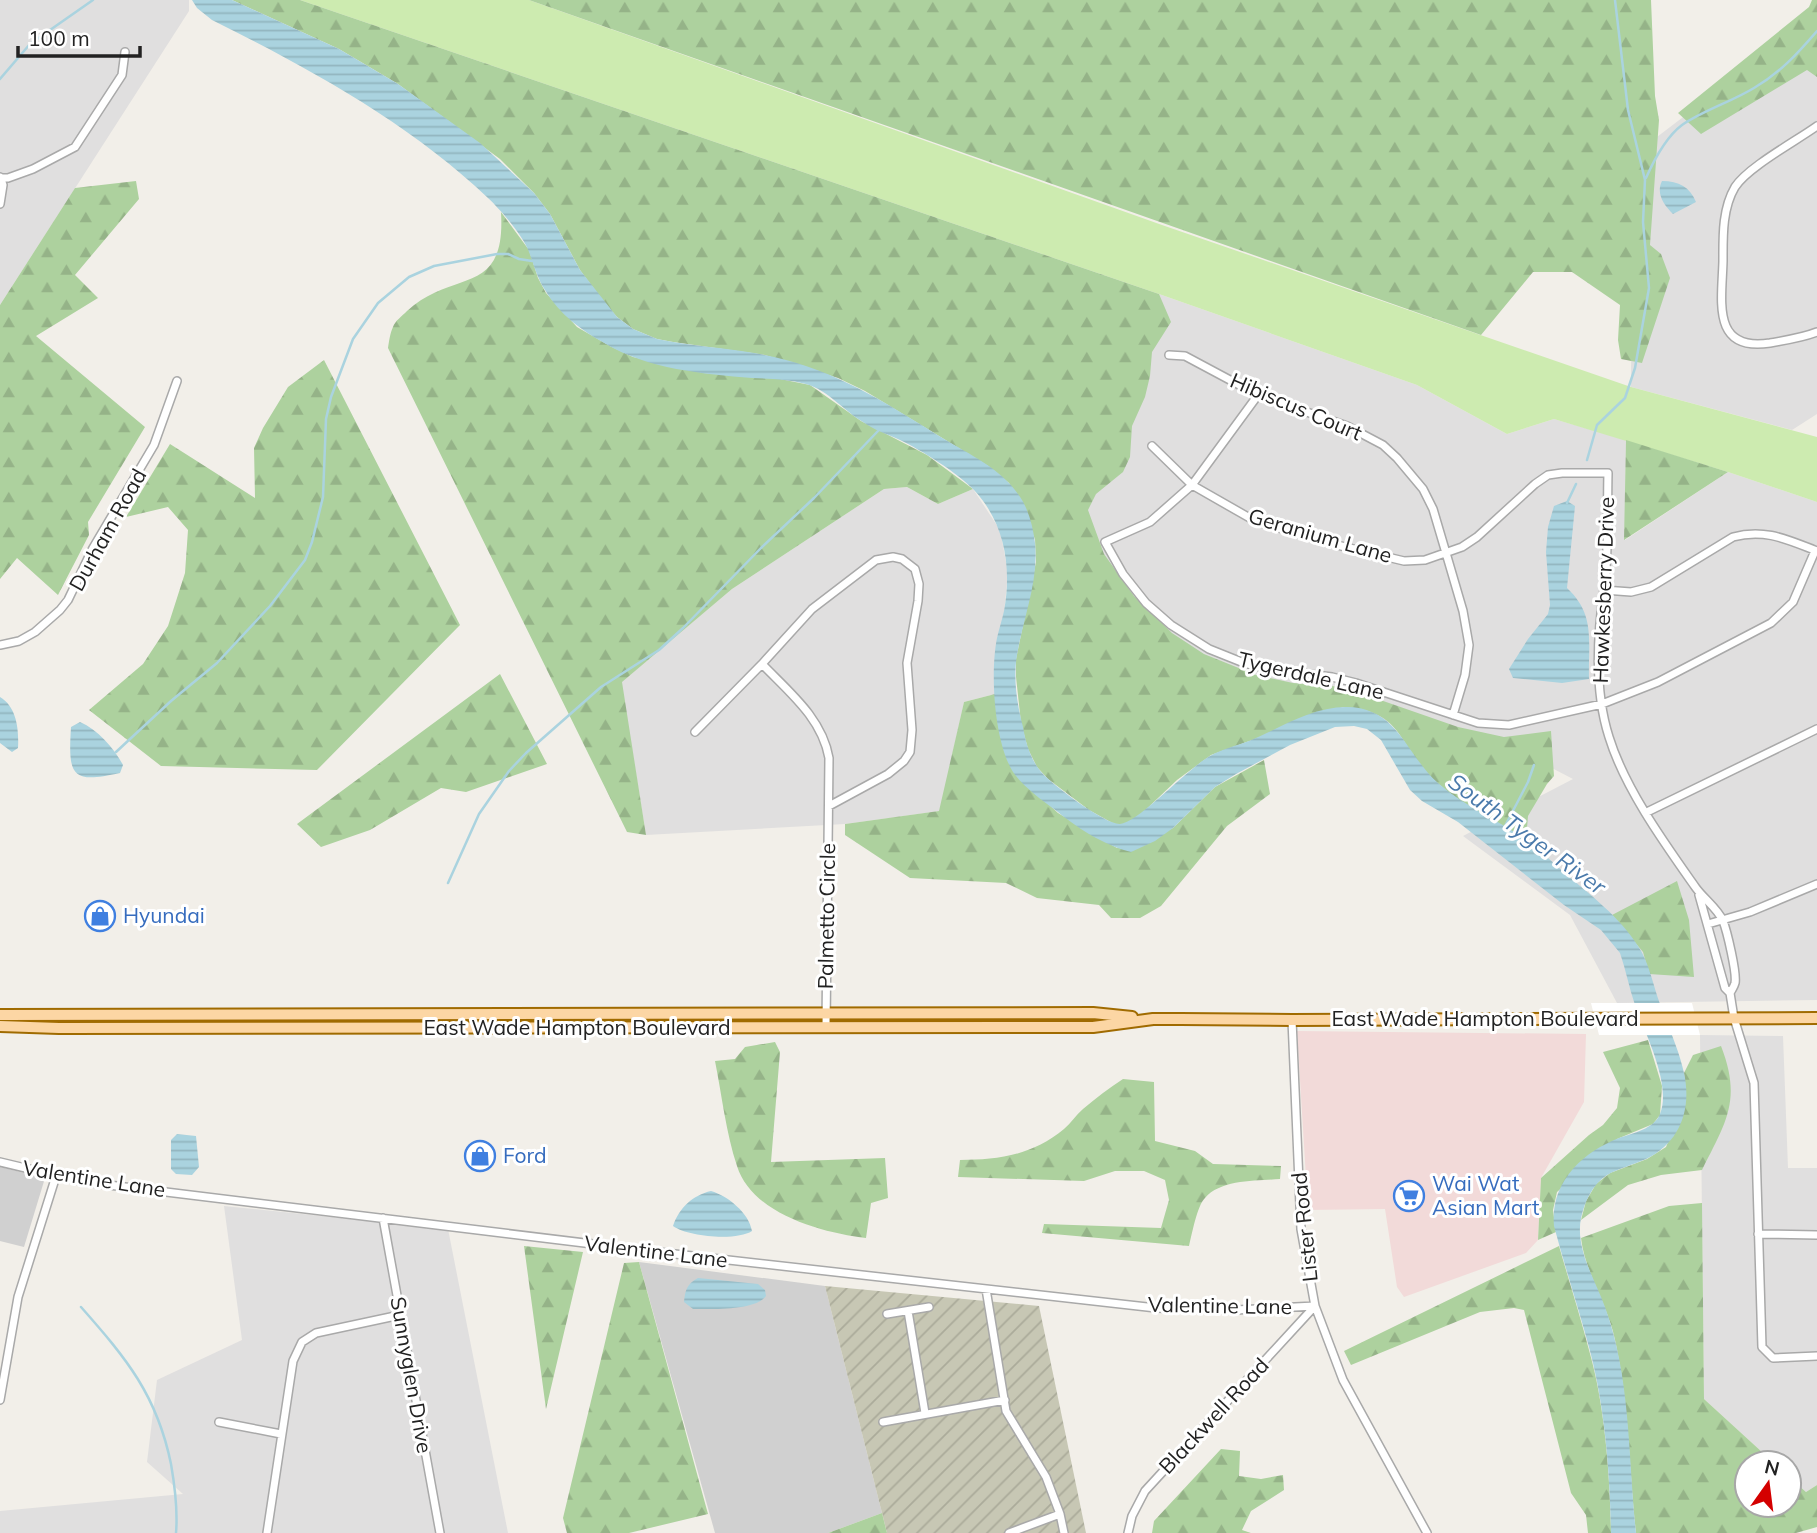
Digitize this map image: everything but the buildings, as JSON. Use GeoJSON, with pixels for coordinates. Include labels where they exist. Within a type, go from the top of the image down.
{"type":"FeatureCollection","features":[{"type":"Feature","properties":{"kind":"main road"},"geometry":{"type":"LineString","coordinates":[[864,1013],[864,1026]]}},
{"type":"Feature","properties":{"kind":"main road"},"geometry":{"type":"LineString","coordinates":[[926,1026],[927,1013]]}},
{"type":"Feature","properties":{"kind":"main road"},"geometry":{"type":"LineString","coordinates":[[1029,1013],[1029,1027]]}},
{"type":"Feature","properties":{"kind":"main road","name":"East Wade Hampton Boulevard"},"geometry":{"type":"LineString","coordinates":[[0,1015],[1093,1013],[1153,1019],[1292,1020],[1817,1018]]}},
{"type":"Feature","properties":{"kind":"main road"},"geometry":{"type":"LineString","coordinates":[[59,1028],[60,1015]]}},
{"type":"Feature","properties":{"kind":"main road"},"geometry":{"type":"LineString","coordinates":[[156,1015],[156,1028]]}},
{"type":"Feature","properties":{"kind":"main road"},"geometry":{"type":"LineString","coordinates":[[297,1015],[297,1029]]}},
{"type":"Feature","properties":{"kind":"main road","name":"East Wade Hampton Boulevard"},"geometry":{"type":"LineString","coordinates":[[0,1026],[297,1029],[1093,1027],[1153,1019]]}},
{"type":"Feature","properties":{"kind":"street"},"geometry":{"type":"LineString","coordinates":[[0,204],[3,186],[0,178],[8,178],[33,169],[75,147],[122,75],[125,52]]}},
{"type":"Feature","properties":{"kind":"street"},"geometry":{"type":"LineString","coordinates":[[1817,126],[1744,176],[1734,189],[1725,220],[1721,309],[1727,330],[1744,344],[1801,338],[1817,332]]}},
{"type":"Feature","properties":{"kind":"street","name":"Hibiscus Court"},"geometry":{"type":"LineString","coordinates":[[1169,355],[1185,356],[1258,396],[1347,426],[1383,445],[1423,489],[1433,509],[1447,553],[1469,645],[1465,675],[1453,715]]}},
{"type":"Feature","properties":{"kind":"street","name":"Durham Road"},"geometry":{"type":"LineString","coordinates":[[0,645],[26,638],[65,605],[93,548],[155,445],[177,381]]}},
{"type":"Feature","properties":{"kind":"street"},"geometry":{"type":"LineString","coordinates":[[1192,485],[1258,396]]}},
{"type":"Feature","properties":{"kind":"street","name":"Geranium Lane"},"geometry":{"type":"LineString","coordinates":[[1152,446],[1192,485],[1255,521],[1404,561],[1425,560],[1447,553],[1477,537],[1548,475],[1608,473]]}},
{"type":"Feature","properties":{"kind":"street","name":"Hawkesberry Drive"},"geometry":{"type":"LineString","coordinates":[[1608,473],[1604,590],[1599,621],[1602,704],[1613,751],[1633,791],[1698,891],[1723,919],[1735,983],[1730,993],[1734,1018],[1754,1083],[1762,1347],[1773,1358],[1817,1356]]}},
{"type":"Feature","properties":{"kind":"street","name":"Tygerdale Lane"},"geometry":{"type":"LineString","coordinates":[[1192,485],[1150,522],[1105,542],[1123,574],[1146,603],[1171,625],[1209,649],[1244,663],[1356,682],[1478,723],[1508,725],[1602,704],[1658,682],[1771,623],[1793,602],[1816,551]]}},
{"type":"Feature","properties":{"kind":"street"},"geometry":{"type":"LineString","coordinates":[[1604,590],[1631,592],[1651,587],[1720,545],[1744,534],[1768,533],[1816,551]]}},
{"type":"Feature","properties":{"kind":"street"},"geometry":{"type":"LineString","coordinates":[[695,732],[812,609],[876,560],[885,557],[902,559],[915,569],[919,584],[907,663],[912,741],[909,752],[904,761],[888,774],[829,806]]}},
{"type":"Feature","properties":{"kind":"street","name":"Palmetto Circle"},"geometry":{"type":"LineString","coordinates":[[762,664],[815,721],[822,733],[829,758],[826,1026]]}},
{"type":"Feature","properties":{"kind":"street"},"geometry":{"type":"LineString","coordinates":[[1647,812],[1817,729]]}},
{"type":"Feature","properties":{"kind":"street"},"geometry":{"type":"LineString","coordinates":[[1709,924],[1749,912],[1817,884]]}},
{"type":"Feature","properties":{"kind":"street","name":"Hawkesberry Drive"},"geometry":{"type":"LineString","coordinates":[[1698,891],[1725,988],[1730,993]]}},
{"type":"Feature","properties":{"kind":"street","name":"Lister Road"},"geometry":{"type":"LineString","coordinates":[[1292,1020],[1301,1229],[1315,1306],[1343,1380],[1427,1533]]}},
{"type":"Feature","properties":{"kind":"street","name":"Valentine Lane"},"geometry":{"type":"LineString","coordinates":[[0,1162],[84,1182],[676,1254],[1156,1308],[1236,1310],[1315,1306]]}},
{"type":"Feature","properties":{"kind":"street"},"geometry":{"type":"LineString","coordinates":[[0,1400],[18,1297],[56,1176]]}},
{"type":"Feature","properties":{"kind":"street","name":"Sunnyglen Drive"},"geometry":{"type":"LineString","coordinates":[[383,1218],[440,1533]]}},
{"type":"Feature","properties":{"kind":"street"},"geometry":{"type":"LineString","coordinates":[[1758,1234],[1817,1235]]}},
{"type":"Feature","properties":{"kind":"street"},"geometry":{"type":"LineString","coordinates":[[986,1289],[1006,1411],[1046,1477],[1064,1533]]}},
{"type":"Feature","properties":{"kind":"street","name":"Blackwell Road"},"geometry":{"type":"LineString","coordinates":[[1128,1533],[1132,1516],[1145,1491],[1315,1306]]}},
{"type":"Feature","properties":{"kind":"street"},"geometry":{"type":"LineString","coordinates":[[887,1314],[929,1307]]}},
{"type":"Feature","properties":{"kind":"street"},"geometry":{"type":"LineString","coordinates":[[908,1311],[925,1413]]}},
{"type":"Feature","properties":{"kind":"street"},"geometry":{"type":"LineString","coordinates":[[267,1533],[293,1362],[302,1342],[316,1333],[400,1315]]}},
{"type":"Feature","properties":{"kind":"street"},"geometry":{"type":"LineString","coordinates":[[883,1422],[1005,1400]]}},
{"type":"Feature","properties":{"kind":"street"},"geometry":{"type":"LineString","coordinates":[[219,1422],[281,1434]]}},
{"type":"Feature","properties":{"kind":"street"},"geometry":{"type":"LineString","coordinates":[[1009,1533],[1060,1514]]}},
{"type":"Feature","properties":{"kind":"shaded area"},"geometry":{"type":"Polygon","coordinates":[[[0,0],[189,0],[189,11],[0,305],[0,0]]]}},
{"type":"Feature","properties":{"kind":"shaded area"},"geometry":{"type":"Polygon","coordinates":[[[1817,15],[1817,414],[1792,430],[1631,387],[1632,156],[1817,15]]]}},
{"type":"Feature","properties":{"kind":"shaded area"},"geometry":{"type":"Polygon","coordinates":[[[1159,294],[1417,385],[1507,434],[1554,419],[1626,440],[1625,540],[1728,472],[1817,502],[1817,1000],[1617,1003],[1570,915],[1463,836],[1573,779],[1521,752],[1291,701],[1183,652],[1139,613],[1074,506],[1131,306],[1159,294]]]}},
{"type":"Feature","properties":{"kind":"shaded area"},"geometry":{"type":"Polygon","coordinates":[[[907,487],[938,504],[973,489],[1000,530],[1008,572],[1004,614],[997,639],[995,694],[964,702],[940,811],[845,824],[646,835],[621,682],[732,589],[884,489],[907,487]]]}},
{"type":"Feature","properties":{"kind":"shaded area"},"geometry":{"type":"Polygon","coordinates":[[[1297,1031],[1586,1034],[1584,1102],[1541,1178],[1538,1240],[1526,1253],[1404,1297],[1397,1287],[1385,1209],[1308,1210],[1297,1031]]]}},
{"type":"Feature","properties":{"kind":"shaded area"},"geometry":{"type":"Polygon","coordinates":[[[1700,1035],[1783,1036],[1788,1168],[1817,1168],[1817,1485],[1806,1492],[1803,1489],[1803,1449],[1759,1449],[1704,1399],[1700,1035]]]}},
{"type":"Feature","properties":{"kind":"shaded area"},"geometry":{"type":"Polygon","coordinates":[[[0,1167],[45,1178],[24,1247],[0,1241],[0,1167]]]}},
{"type":"Feature","properties":{"kind":"shaded area"},"geometry":{"type":"Polygon","coordinates":[[[224,1206],[448,1229],[508,1533],[0,1533],[0,1511],[183,1494],[147,1462],[157,1380],[242,1340],[224,1206]]]}},
{"type":"Feature","properties":{"kind":"shaded area"},"geometry":{"type":"Polygon","coordinates":[[[639,1262],[825,1286],[882,1513],[828,1533],[715,1533],[639,1262]]]}},
{"type":"Feature","properties":{"kind":"shaded area"},"geometry":{"type":"Polygon","coordinates":[[[825,1286],[1039,1306],[1086,1533],[887,1533],[825,1286]]]}},
{"type":"Feature","properties":{"kind":"green space"},"geometry":{"type":"Polygon","coordinates":[[[232,0],[300,0],[1159,294],[1171,322],[1152,352],[1145,397],[1132,426],[1130,457],[1123,472],[1096,494],[1088,510],[1104,554],[1134,596],[1172,633],[1204,654],[1256,675],[1293,683],[1343,687],[1458,727],[1504,737],[1551,731],[1554,776],[1528,816],[1526,840],[1445,790],[1413,756],[1390,723],[1379,715],[1343,707],[1211,755],[1177,780],[1136,819],[1124,824],[1116,825],[1089,810],[1048,779],[1037,767],[1028,749],[1021,723],[1016,659],[1036,562],[1035,539],[1009,483],[988,466],[865,391],[838,378],[765,355],[657,339],[633,329],[617,317],[599,296],[580,270],[550,214],[534,193],[500,159],[398,84],[339,49],[232,0]]]}},
{"type":"Feature","properties":{"kind":"green space"},"geometry":{"type":"Polygon","coordinates":[[[300,0],[529,0],[1162,225],[1631,387],[1817,437],[1817,502],[1554,419],[1507,434],[1417,385],[300,0]]]}},
{"type":"Feature","properties":{"kind":"green space"},"geometry":{"type":"Polygon","coordinates":[[[529,0],[1651,0],[1655,96],[1659,120],[1650,245],[1661,254],[1670,278],[1642,363],[1621,359],[1618,340],[1620,305],[1572,272],[1533,272],[1481,335],[529,0]]]}},
{"type":"Feature","properties":{"kind":"green space"},"geometry":{"type":"Polygon","coordinates":[[[1812,0],[1817,0],[1817,77],[1807,70],[1701,134],[1678,113],[1809,7],[1812,0]]]}},
{"type":"Feature","properties":{"kind":"green space"},"geometry":{"type":"Polygon","coordinates":[[[136,181],[139,199],[75,275],[98,298],[36,336],[145,427],[88,522],[89,535],[58,595],[17,558],[0,579],[0,305],[75,188],[136,181]]]}},
{"type":"Feature","properties":{"kind":"green space"},"geometry":{"type":"Polygon","coordinates":[[[501,212],[529,250],[546,293],[577,327],[633,357],[704,373],[775,378],[810,385],[861,421],[927,455],[973,489],[938,504],[907,487],[884,489],[732,589],[622,682],[646,835],[627,832],[388,348],[394,325],[407,311],[442,289],[474,278],[486,270],[495,258],[500,239],[501,212]]]}},
{"type":"Feature","properties":{"kind":"green space"},"geometry":{"type":"Polygon","coordinates":[[[324,360],[460,625],[317,770],[161,766],[89,710],[143,664],[168,626],[185,573],[188,530],[168,507],[126,517],[170,444],[255,498],[254,448],[263,428],[288,387],[324,360]]]}},
{"type":"Feature","properties":{"kind":"green space"},"geometry":{"type":"Polygon","coordinates":[[[1626,440],[1728,472],[1624,540],[1626,440]]]}},
{"type":"Feature","properties":{"kind":"green space"},"geometry":{"type":"Polygon","coordinates":[[[500,674],[547,764],[466,792],[441,788],[370,830],[321,847],[297,824],[500,674]]]}},
{"type":"Feature","properties":{"kind":"green space"},"geometry":{"type":"Polygon","coordinates":[[[995,694],[1004,750],[1014,772],[1058,813],[1117,848],[1173,828],[1215,787],[1264,760],[1270,794],[1227,826],[1161,906],[1140,918],[1111,918],[1099,905],[1037,898],[1006,883],[910,878],[845,835],[845,824],[939,811],[964,702],[995,694]]]}},
{"type":"Feature","properties":{"kind":"green space"},"geometry":{"type":"Polygon","coordinates":[[[1677,881],[1689,920],[1694,977],[1649,974],[1643,952],[1612,915],[1677,881]]]}},
{"type":"Feature","properties":{"kind":"green space"},"geometry":{"type":"Polygon","coordinates":[[[1648,1040],[1662,1086],[1660,1115],[1653,1124],[1617,1139],[1557,1192],[1553,1210],[1556,1232],[1538,1240],[1541,1178],[1603,1125],[1617,1108],[1620,1088],[1603,1052],[1648,1040]]]}},
{"type":"Feature","properties":{"kind":"green space"},"geometry":{"type":"Polygon","coordinates":[[[775,1042],[780,1052],[771,1162],[885,1158],[888,1198],[871,1203],[866,1238],[810,1226],[773,1209],[745,1183],[737,1166],[715,1061],[735,1059],[745,1047],[775,1042]]]}},
{"type":"Feature","properties":{"kind":"green space"},"geometry":{"type":"Polygon","coordinates":[[[1721,1046],[1727,1065],[1731,1096],[1724,1124],[1702,1170],[1661,1175],[1628,1185],[1581,1220],[1586,1201],[1596,1184],[1610,1173],[1647,1159],[1666,1147],[1686,1098],[1684,1073],[1693,1055],[1721,1046]]]}},
{"type":"Feature","properties":{"kind":"green space"},"geometry":{"type":"Polygon","coordinates":[[[1123,1079],[1154,1082],[1155,1141],[1195,1151],[1213,1164],[1281,1166],[1280,1179],[1240,1182],[1212,1192],[1200,1207],[1189,1246],[1042,1233],[1044,1224],[1161,1228],[1169,1200],[1165,1180],[1144,1171],[1115,1171],[1084,1181],[958,1177],[960,1160],[1015,1154],[1052,1138],[1067,1127],[1080,1111],[1123,1079]]]}},
{"type":"Feature","properties":{"kind":"green space"},"geometry":{"type":"Polygon","coordinates":[[[1702,1203],[1704,1399],[1759,1449],[1733,1449],[1733,1519],[1803,1519],[1803,1489],[1806,1492],[1817,1485],[1817,1527],[1796,1533],[1636,1533],[1620,1364],[1612,1327],[1587,1264],[1581,1238],[1669,1206],[1702,1203]]]}},
{"type":"Feature","properties":{"kind":"green space"},"geometry":{"type":"Polygon","coordinates":[[[524,1246],[583,1252],[546,1409],[524,1246]]]}},
{"type":"Feature","properties":{"kind":"green space"},"geometry":{"type":"Polygon","coordinates":[[[1559,1246],[1586,1337],[1599,1394],[1608,1464],[1611,1533],[1588,1533],[1586,1515],[1571,1493],[1524,1310],[1514,1308],[1480,1312],[1351,1365],[1344,1351],[1559,1246]]]}},
{"type":"Feature","properties":{"kind":"green space"},"geometry":{"type":"Polygon","coordinates":[[[639,1262],[708,1514],[629,1533],[567,1533],[563,1518],[624,1263],[639,1262]]]}},
{"type":"Feature","properties":{"kind":"green space"},"geometry":{"type":"Polygon","coordinates":[[[1221,1449],[1240,1451],[1239,1476],[1261,1479],[1283,1475],[1284,1490],[1251,1511],[1242,1530],[1251,1533],[1152,1533],[1154,1521],[1221,1449]]]}},
{"type":"Feature","properties":{"kind":"green space"},"geometry":{"type":"Polygon","coordinates":[[[882,1513],[887,1533],[828,1533],[882,1513]]]}},
{"type":"Feature","properties":{"kind":"water"},"geometry":{"type":"Polygon","coordinates":[[[192,0],[232,0],[339,49],[398,84],[480,143],[534,193],[550,214],[580,270],[617,317],[633,329],[657,339],[744,351],[807,366],[828,374],[887,404],[974,456],[1003,477],[1025,505],[1035,543],[1033,585],[1015,673],[1017,700],[1026,740],[1032,758],[1043,774],[1092,812],[1113,823],[1128,821],[1139,815],[1201,762],[1215,754],[1321,710],[1346,707],[1364,709],[1378,715],[1400,734],[1438,783],[1458,799],[1530,843],[1614,916],[1631,935],[1645,959],[1679,1056],[1686,1086],[1684,1112],[1675,1134],[1658,1152],[1602,1179],[1590,1194],[1581,1218],[1583,1252],[1605,1307],[1620,1362],[1636,1533],[1611,1533],[1608,1465],[1599,1395],[1590,1351],[1554,1226],[1557,1196],[1571,1172],[1581,1161],[1605,1144],[1653,1123],[1660,1114],[1663,1102],[1663,1088],[1656,1059],[1635,1005],[1620,953],[1601,930],[1564,905],[1458,822],[1422,801],[1410,790],[1381,740],[1367,729],[1354,726],[1335,727],[1290,745],[1236,774],[1215,787],[1173,828],[1155,841],[1131,852],[1110,845],[1081,829],[1043,801],[1013,772],[1001,743],[995,706],[994,669],[1006,595],[1004,547],[985,503],[967,483],[918,450],[867,425],[814,387],[786,380],[714,375],[676,369],[640,359],[597,339],[557,307],[542,285],[517,231],[493,203],[458,171],[357,99],[212,20],[197,8],[192,0]]]}},
{"type":"Feature","properties":{"kind":"water"},"geometry":{"type":"Polygon","coordinates":[[[1662,181],[1683,186],[1691,192],[1696,202],[1673,214],[1662,198],[1662,181]]]}},
{"type":"Feature","properties":{"kind":"water"},"geometry":{"type":"Polygon","coordinates":[[[1567,501],[1575,506],[1567,588],[1583,608],[1586,619],[1589,679],[1562,683],[1513,678],[1509,669],[1548,614],[1548,527],[1554,506],[1567,501]]]}},
{"type":"Feature","properties":{"kind":"water"},"geometry":{"type":"Polygon","coordinates":[[[0,697],[6,701],[16,720],[18,748],[12,752],[0,743],[0,697]]]}},
{"type":"Feature","properties":{"kind":"water"},"geometry":{"type":"Polygon","coordinates":[[[80,722],[99,735],[115,752],[123,765],[120,773],[91,777],[76,772],[70,756],[71,727],[80,722]]]}},
{"type":"Feature","properties":{"kind":"water"},"geometry":{"type":"Polygon","coordinates":[[[177,1134],[196,1136],[199,1167],[192,1175],[176,1174],[171,1169],[171,1140],[177,1134]]]}},
{"type":"Feature","properties":{"kind":"water"},"geometry":{"type":"Polygon","coordinates":[[[711,1191],[737,1206],[747,1218],[752,1231],[724,1237],[690,1233],[673,1226],[688,1203],[711,1191]]]}},
{"type":"Feature","properties":{"kind":"water"},"geometry":{"type":"Polygon","coordinates":[[[698,1278],[758,1284],[765,1290],[766,1296],[743,1307],[693,1309],[684,1302],[684,1298],[689,1285],[698,1278]]]}},
{"type":"Feature","properties":{"kind":"pier"},"geometry":{"type":"Polygon","coordinates":[[[1591,1003],[1692,1003],[1700,1035],[1599,1035],[1591,1003]]]}},
{"type":"Feature","properties":{"kind":"waterway"},"geometry":{"type":"LineString","coordinates":[[0,79],[30,44],[93,0]]}},
{"type":"Feature","properties":{"kind":"waterway"},"geometry":{"type":"LineString","coordinates":[[1587,460],[1597,425],[1625,398],[1635,368],[1649,288],[1643,222],[1645,180],[1628,110],[1615,0]]}},
{"type":"Feature","properties":{"kind":"waterway"},"geometry":{"type":"LineString","coordinates":[[1646,178],[1661,149],[1676,130],[1772,76],[1817,31]]}},
{"type":"Feature","properties":{"kind":"waterway"},"geometry":{"type":"LineString","coordinates":[[116,752],[217,663],[270,606],[305,560],[323,497],[326,419],[331,397],[353,339],[378,303],[409,277],[434,266],[497,254],[508,254],[532,261]]}},
{"type":"Feature","properties":{"kind":"waterway"},"geometry":{"type":"LineString","coordinates":[[448,883],[479,814],[509,771],[526,753],[601,687],[659,650],[814,498],[878,431]]}},
{"type":"Feature","properties":{"kind":"waterway"},"geometry":{"type":"LineString","coordinates":[[1567,503],[1576,484]]}},
{"type":"Feature","properties":{"kind":"waterway","name":"South Tyger River"},"geometry":{"type":"LineString","coordinates":[[1504,828],[1534,765]]}},
{"type":"Feature","properties":{"kind":"waterway"},"geometry":{"type":"LineString","coordinates":[[81,1307],[126,1361],[148,1397],[157,1418],[172,1473],[176,1533]]}},
{"type":"Feature","properties":{"kind":"place","name":"Hyundai"},"geometry":{"type":"Point","coordinates":[100,916]}},
{"type":"Feature","properties":{"kind":"place","name":"Ford"},"geometry":{"type":"Point","coordinates":[480,1156]}},
{"type":"Feature","properties":{"kind":"place","name":"Wai Wat Asian Mart"},"geometry":{"type":"Point","coordinates":[1409,1196]}}]}
